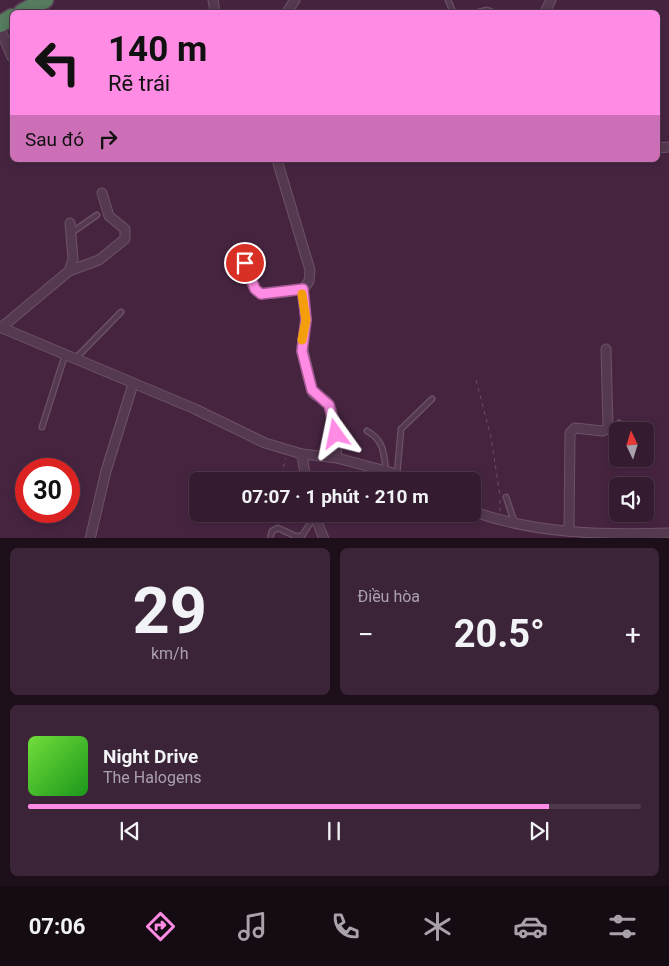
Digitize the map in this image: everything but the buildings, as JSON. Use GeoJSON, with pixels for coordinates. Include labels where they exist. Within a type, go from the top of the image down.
{"type":"FeatureCollection","features":[{"type":"Feature","properties":{"kind":"highway"},"geometry":{"type":"LineString","coordinates":[[26,10],[43,0]]}},
{"type":"Feature","properties":{"kind":"street"},"geometry":{"type":"LineString","coordinates":[[0,29],[10,52]]}},
{"type":"Feature","properties":{"kind":"street"},"geometry":{"type":"LineString","coordinates":[[278,162],[310,270],[309,281],[303,289],[306,320],[302,351],[313,393],[325,400],[330,408],[336,434],[337,458]]}},
{"type":"Feature","properties":{"kind":"street"},"geometry":{"type":"LineString","coordinates":[[102,194],[109,216],[126,231],[125,239],[99,260],[69,270],[1,327],[195,409],[265,443],[302,454],[337,458],[386,471]]}},
{"type":"Feature","properties":{"kind":"street"},"geometry":{"type":"LineString","coordinates":[[69,270],[73,262],[70,223]]}},
{"type":"Feature","properties":{"kind":"street"},"geometry":{"type":"LineString","coordinates":[[245,263],[255,289],[261,294],[303,289]]}},
{"type":"Feature","properties":{"kind":"street"},"geometry":{"type":"LineString","coordinates":[[568,531],[570,431],[577,428],[603,431],[608,429],[606,349]]}},
{"type":"Feature","properties":{"kind":"street"},"geometry":{"type":"LineString","coordinates":[[90,538],[106,471],[133,384]]}},
{"type":"Feature","properties":{"kind":"street"},"geometry":{"type":"LineString","coordinates":[[302,454],[305,472]]}},
{"type":"Feature","properties":{"kind":"street"},"geometry":{"type":"LineString","coordinates":[[481,515],[500,522],[515,525],[616,537],[669,534]]}},
{"type":"Feature","properties":{"kind":"street"},"geometry":{"type":"LineString","coordinates":[[318,522],[324,538]]}},
{"type":"Feature","properties":{"kind":"lane"},"geometry":{"type":"LineString","coordinates":[[71,233],[97,215]]}},
{"type":"Feature","properties":{"kind":"lane"},"geometry":{"type":"LineString","coordinates":[[75,359],[121,312]]}},
{"type":"Feature","properties":{"kind":"lane"},"geometry":{"type":"LineString","coordinates":[[42,427],[65,355]]}},
{"type":"Feature","properties":{"kind":"lane"},"geometry":{"type":"LineString","coordinates":[[396,472],[401,429],[432,399]]}},
{"type":"Feature","properties":{"kind":"lane"},"geometry":{"type":"LineString","coordinates":[[368,431],[375,435],[382,444],[386,471]]}},
{"type":"Feature","properties":{"kind":"lane"},"geometry":{"type":"LineString","coordinates":[[506,497],[515,525]]}},
{"type":"Feature","properties":{"kind":"lane"},"geometry":{"type":"LineString","coordinates":[[270,538],[272,531],[278,528],[298,538],[303,535],[311,522]]}},
{"type":"Feature","properties":{"kind":"path"},"geometry":{"type":"LineString","coordinates":[[476,380],[492,445],[500,488],[500,522]]}},
{"type":"Feature","properties":{"kind":"path"},"geometry":{"type":"LineString","coordinates":[[282,472],[288,450]]}},
{"type":"Feature","properties":{"kind":"slow traffic"},"geometry":{"type":"LineString","coordinates":[[302,294],[306,320],[302,340]]}},
{"type":"Feature","properties":{"kind":"route"},"geometry":{"type":"LineString","coordinates":[[245,263],[255,289],[261,294],[303,289],[306,320],[302,351],[313,393],[325,400],[329,405],[336,434]]}}]}
